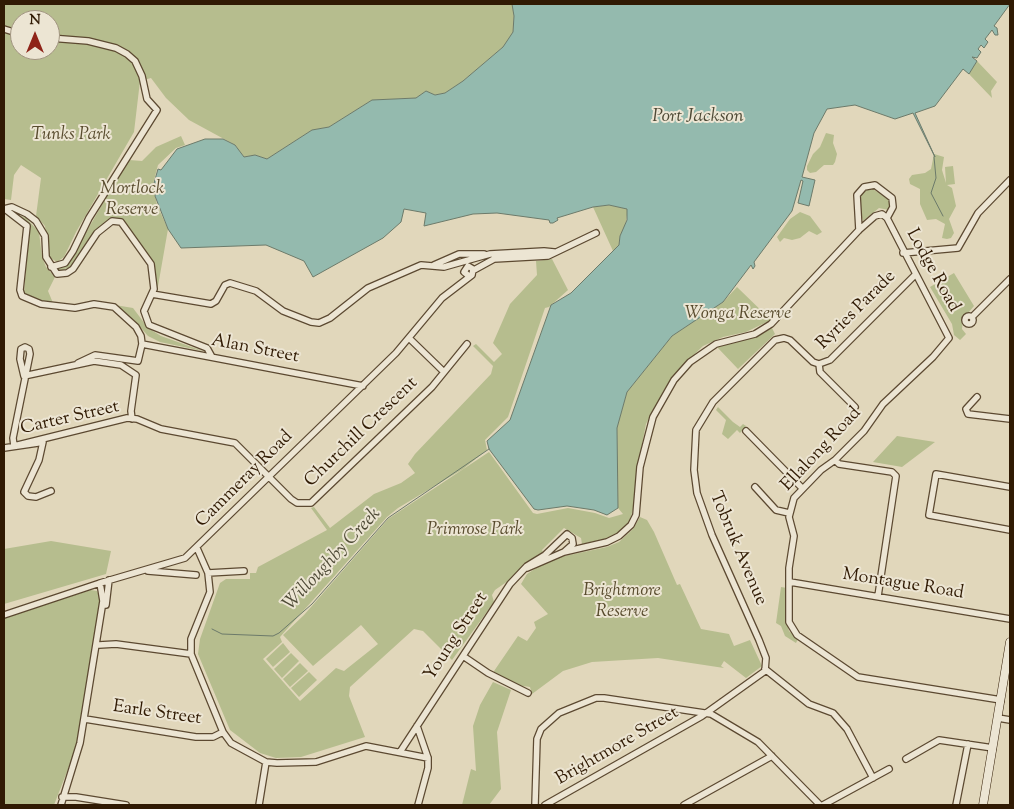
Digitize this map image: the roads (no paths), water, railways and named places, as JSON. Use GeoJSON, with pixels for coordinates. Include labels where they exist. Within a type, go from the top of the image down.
{"type":"FeatureCollection","features":[{"type":"Feature","properties":{"kind":"main road"},"geometry":{"type":"LineString","coordinates":[[983,805],[1010,642]]}},
{"type":"Feature","properties":{"kind":"street"},"geometry":{"type":"LineString","coordinates":[[51,268],[65,263],[90,218],[157,110],[147,99],[142,76],[135,61],[127,54],[116,48],[88,41],[60,39]]}},
{"type":"Feature","properties":{"kind":"street","name":"Ryries Parade"},"geometry":{"type":"LineString","coordinates":[[903,253],[958,248],[978,214],[1010,180]]}},
{"type":"Feature","properties":{"kind":"street","name":"Lodge Road"},"geometry":{"type":"LineString","coordinates":[[860,230],[857,195],[864,187],[875,185],[892,198],[892,211],[887,218]]}},
{"type":"Feature","properties":{"kind":"street"},"geometry":{"type":"LineString","coordinates":[[4,208],[12,207],[27,214],[36,221],[45,236],[46,257],[51,268],[57,274],[67,273],[79,261],[97,233],[117,220],[149,258],[154,289],[144,311],[149,325],[207,348],[212,357]]}},
{"type":"Feature","properties":{"kind":"street"},"geometry":{"type":"LineString","coordinates":[[4,208],[27,226],[20,290],[22,296],[47,304],[75,308],[94,304],[114,307],[136,327],[142,344],[138,361],[96,355],[78,363]]}},
{"type":"Feature","properties":{"kind":"street","name":"Lodge Road"},"geometry":{"type":"LineString","coordinates":[[860,230],[873,218],[882,214],[887,218],[914,275],[946,328],[949,338]]}},
{"type":"Feature","properties":{"kind":"street"},"geometry":{"type":"LineString","coordinates":[[564,552],[607,542],[619,536],[631,525],[636,514],[640,467],[653,417],[674,380],[690,362],[716,344],[756,334],[771,324],[860,230]]}},
{"type":"Feature","properties":{"kind":"street"},"geometry":{"type":"LineString","coordinates":[[152,294],[211,304],[216,301],[224,285],[230,283],[256,291],[283,311],[311,322],[319,323],[330,318],[368,288],[421,265],[437,268],[455,264],[468,267],[494,259],[551,254],[596,233]]}},
{"type":"Feature","properties":{"kind":"street"},"geometry":{"type":"LineString","coordinates":[[434,266],[460,254],[544,250],[551,254]]}},
{"type":"Feature","properties":{"kind":"street"},"geometry":{"type":"LineString","coordinates":[[468,267],[490,254]]}},
{"type":"Feature","properties":{"kind":"street","name":"Cammeray Road"},"geometry":{"type":"LineString","coordinates":[[4,615],[109,580],[186,558],[363,386],[409,338],[442,298],[456,286],[468,267]]}},
{"type":"Feature","properties":{"kind":"street","name":"Ryries Parade"},"geometry":{"type":"LineString","coordinates":[[819,364],[830,360],[914,275]]}},
{"type":"Feature","properties":{"kind":"street"},"geometry":{"type":"LineString","coordinates":[[972,317],[1010,279]]}},
{"type":"Feature","properties":{"kind":"street"},"geometry":{"type":"LineString","coordinates":[[409,338],[444,372]]}},
{"type":"Feature","properties":{"kind":"street","name":"Tobruk Avenue"},"geometry":{"type":"LineString","coordinates":[[765,670],[766,658],[760,640],[712,535],[696,493],[694,470],[696,430],[719,396],[775,340],[784,338],[790,340],[813,362],[819,364],[820,372],[855,407]]}},
{"type":"Feature","properties":{"kind":"street","name":"Ellalong Road"},"geometry":{"type":"LineString","coordinates":[[949,338],[933,357],[883,404],[864,431],[835,460],[820,470],[802,488],[792,502],[789,513],[794,536],[789,568],[788,613],[793,631],[854,675],[1001,700]]}},
{"type":"Feature","properties":{"kind":"street","name":"Alan Street"},"geometry":{"type":"LineString","coordinates":[[142,344],[363,386]]}},
{"type":"Feature","properties":{"kind":"street","name":"Churchill Crescent"},"geometry":{"type":"LineString","coordinates":[[269,477],[297,502],[311,503],[317,499],[444,372],[467,344]]}},
{"type":"Feature","properties":{"kind":"street"},"geometry":{"type":"LineString","coordinates":[[14,446],[13,438],[24,376],[78,363],[94,361],[121,365],[136,375],[131,411],[132,419]]}},
{"type":"Feature","properties":{"kind":"street"},"geometry":{"type":"LineString","coordinates":[[977,397],[966,409],[968,414],[1010,419]]}},
{"type":"Feature","properties":{"kind":"street","name":"Carter Street"},"geometry":{"type":"LineString","coordinates":[[4,448],[126,418],[139,419],[160,428],[235,443],[269,477]]}},
{"type":"Feature","properties":{"kind":"street","name":"Carter Street"},"geometry":{"type":"LineString","coordinates":[[14,446],[20,448],[132,419]]}},
{"type":"Feature","properties":{"kind":"street"},"geometry":{"type":"LineString","coordinates":[[746,431],[802,488]]}},
{"type":"Feature","properties":{"kind":"street"},"geometry":{"type":"LineString","coordinates":[[43,442],[39,460],[24,492],[25,495],[36,497],[51,491]]}},
{"type":"Feature","properties":{"kind":"street"},"geometry":{"type":"LineString","coordinates":[[835,460],[839,464],[892,472],[896,476],[878,596]]}},
{"type":"Feature","properties":{"kind":"street"},"geometry":{"type":"LineString","coordinates":[[1010,487],[936,474],[929,514],[1010,530]]}},
{"type":"Feature","properties":{"kind":"street"},"geometry":{"type":"LineString","coordinates":[[755,487],[776,510],[789,513]]}},
{"type":"Feature","properties":{"kind":"street","name":"Young Street"},"geometry":{"type":"LineString","coordinates":[[400,752],[510,584],[526,568],[545,555],[567,534],[572,538],[573,544],[564,552],[526,568]]}},
{"type":"Feature","properties":{"kind":"street"},"geometry":{"type":"LineString","coordinates":[[196,548],[208,574],[210,592],[193,635],[191,654],[223,732],[234,745],[266,762],[312,763],[366,746],[428,758]]}},
{"type":"Feature","properties":{"kind":"street"},"geometry":{"type":"LineString","coordinates":[[164,565],[166,573]]}},
{"type":"Feature","properties":{"kind":"street"},"geometry":{"type":"LineString","coordinates":[[144,570],[196,574]]}},
{"type":"Feature","properties":{"kind":"street"},"geometry":{"type":"LineString","coordinates":[[208,574],[244,571]]}},
{"type":"Feature","properties":{"kind":"street"},"geometry":{"type":"LineString","coordinates":[[94,666],[109,580]]}},
{"type":"Feature","properties":{"kind":"street","name":"Montague Road"},"geometry":{"type":"LineString","coordinates":[[790,582],[1010,618]]}},
{"type":"Feature","properties":{"kind":"street"},"geometry":{"type":"LineString","coordinates":[[61,805],[62,797],[77,756],[85,719],[103,601],[100,583]]}},
{"type":"Feature","properties":{"kind":"street"},"geometry":{"type":"LineString","coordinates":[[99,645],[116,644],[191,654]]}},
{"type":"Feature","properties":{"kind":"street"},"geometry":{"type":"LineString","coordinates":[[463,656],[488,673],[528,693]]}},
{"type":"Feature","properties":{"kind":"street"},"geometry":{"type":"LineString","coordinates":[[765,670],[809,704],[834,712],[847,729],[873,778]]}},
{"type":"Feature","properties":{"kind":"street","name":"Brightmore Street"},"geometry":{"type":"LineString","coordinates":[[545,805],[706,714],[765,670]]}},
{"type":"Feature","properties":{"kind":"street"},"geometry":{"type":"LineString","coordinates":[[535,805],[537,739],[546,722],[559,712],[596,698],[711,714],[758,742],[822,805],[889,769]]}},
{"type":"Feature","properties":{"kind":"street"},"geometry":{"type":"LineString","coordinates":[[998,718],[1010,720]]}},
{"type":"Feature","properties":{"kind":"street","name":"Earle Street"},"geometry":{"type":"LineString","coordinates":[[85,719],[196,737],[213,737],[223,732]]}},
{"type":"Feature","properties":{"kind":"street"},"geometry":{"type":"LineString","coordinates":[[417,726],[428,758],[428,768],[418,805]]}},
{"type":"Feature","properties":{"kind":"street"},"geometry":{"type":"LineString","coordinates":[[906,759],[939,740],[993,748]]}},
{"type":"Feature","properties":{"kind":"street"},"geometry":{"type":"LineString","coordinates":[[956,805],[968,744]]}},
{"type":"Feature","properties":{"kind":"street"},"geometry":{"type":"LineString","coordinates":[[57,805],[58,795],[77,756]]}},
{"type":"Feature","properties":{"kind":"street"},"geometry":{"type":"LineString","coordinates":[[684,805],[772,756]]}},
{"type":"Feature","properties":{"kind":"street"},"geometry":{"type":"LineString","coordinates":[[258,805],[266,762]]}},
{"type":"Feature","properties":{"kind":"street"},"geometry":{"type":"LineString","coordinates":[[62,797],[76,797],[126,805]]}},
{"type":"Feature","properties":{"kind":"water","name":"Port Jackson"},"geometry":{"type":"Polygon","coordinates":[[[512,4],[1010,4],[994,26],[997,28],[998,35],[995,35],[992,30],[985,39],[988,42],[984,48],[981,45],[978,49],[981,52],[977,58],[972,57],[977,61],[969,74],[963,69],[935,106],[915,113],[935,157],[913,113],[895,119],[855,105],[827,109],[814,133],[802,177],[815,180],[809,206],[798,203],[803,181],[801,180],[792,211],[754,262],[755,266],[753,269],[751,265],[723,302],[672,336],[627,392],[617,428],[618,508],[607,515],[594,510],[567,506],[534,509],[489,449],[487,441],[510,420],[551,305],[571,293],[619,245],[620,236],[627,220],[627,209],[609,205],[593,207],[557,218],[558,220],[553,223],[550,223],[549,220],[497,213],[473,214],[424,226],[426,213],[404,209],[401,222],[383,238],[313,277],[304,261],[266,245],[181,248],[168,229],[155,196],[158,184],[154,183],[158,169],[161,170],[177,149],[205,139],[223,139],[235,145],[244,157],[255,155],[267,159],[312,130],[329,127],[372,100],[416,98],[426,91],[435,95],[445,93],[463,81],[503,47],[513,32],[514,16],[512,4]]]}},
{"type":"Feature","properties":{"kind":"waterway"},"geometry":{"type":"LineString","coordinates":[[934,157],[936,178],[931,193],[943,216]]}},
{"type":"Feature","properties":{"kind":"waterway","name":"Willoughby Creek"},"geometry":{"type":"LineString","coordinates":[[212,629],[222,634],[273,636],[279,633],[312,604],[388,518],[489,449]]}},
{"type":"Feature","properties":{"kind":"park label","name":"Tunks Park"},"geometry":{"type":"Point","coordinates":[71,136]}},
{"type":"Feature","properties":{"kind":"park label","name":"Mortlock Reserve"},"geometry":{"type":"Point","coordinates":[132,200]}},
{"type":"Feature","properties":{"kind":"park label","name":"Wonga Reserve"},"geometry":{"type":"Point","coordinates":[738,315]}},
{"type":"Feature","properties":{"kind":"park label","name":"Primrose Park"},"geometry":{"type":"Point","coordinates":[475,531]}},
{"type":"Feature","properties":{"kind":"park label","name":"Brightmore Reserve"},"geometry":{"type":"Point","coordinates":[622,602]}}]}
